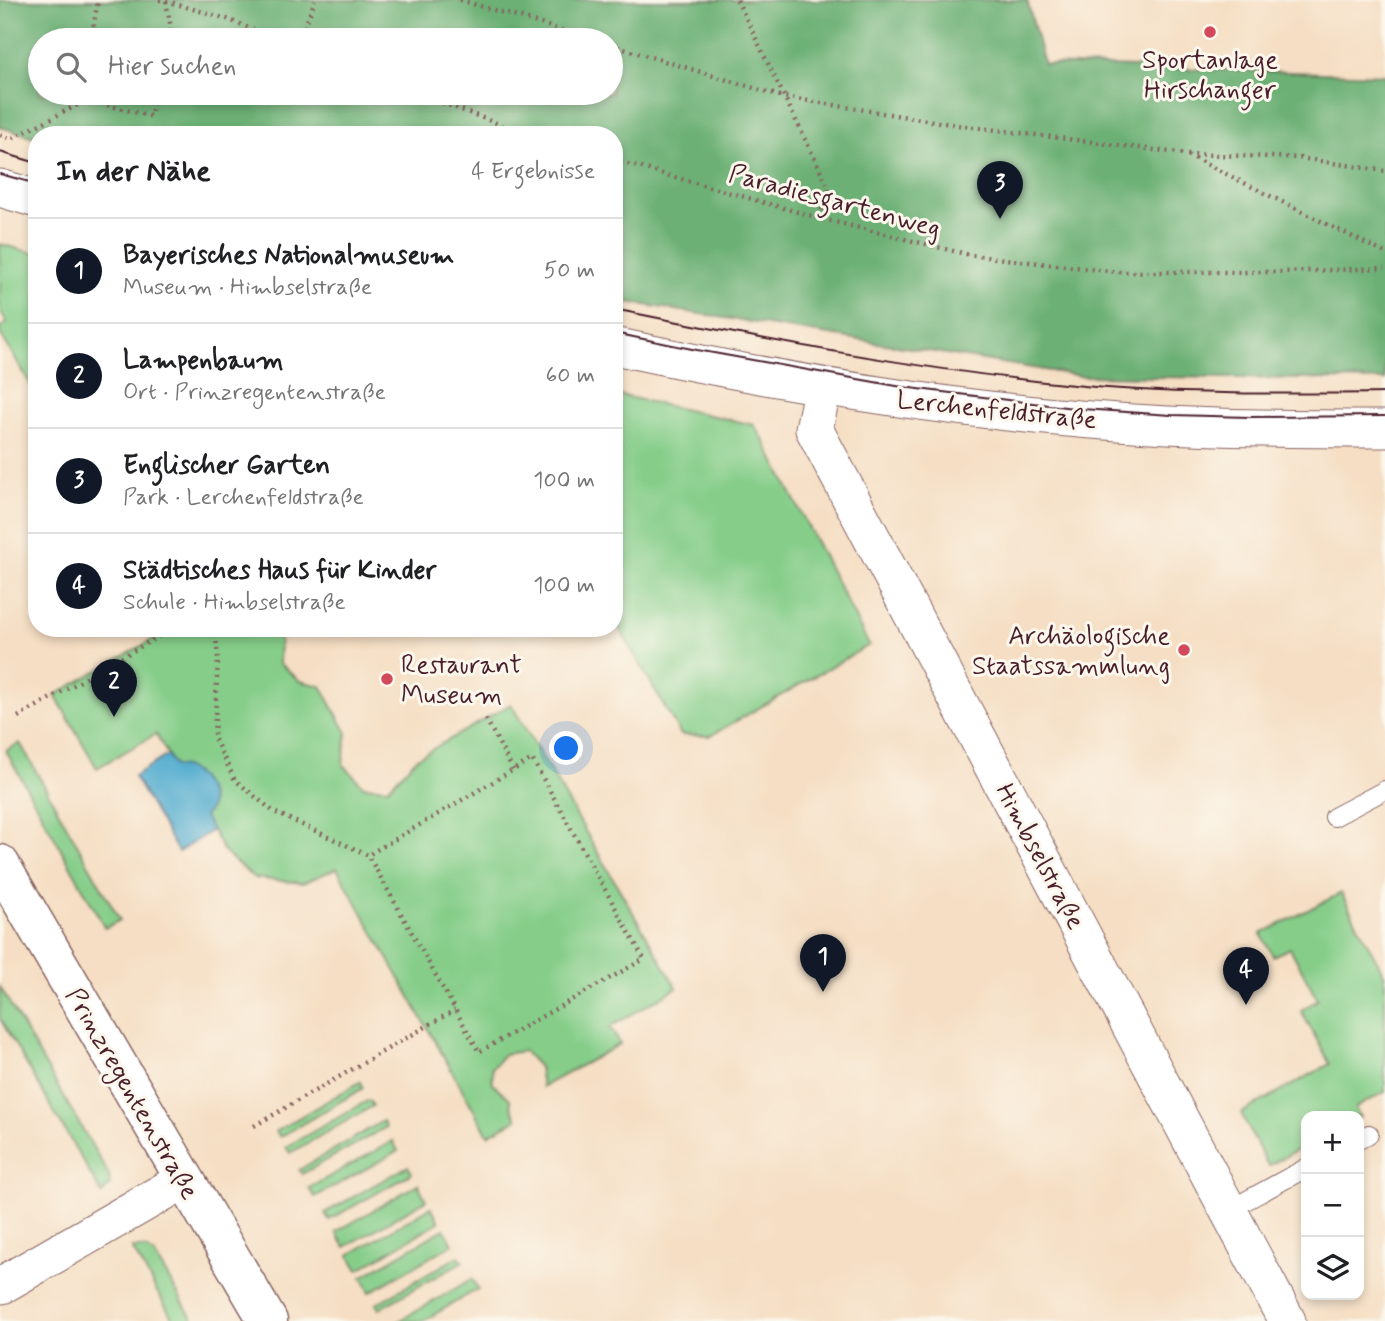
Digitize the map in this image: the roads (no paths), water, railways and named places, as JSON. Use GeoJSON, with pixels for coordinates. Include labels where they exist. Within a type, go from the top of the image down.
{"type":"FeatureCollection","features":[{"type":"Feature","properties":{"kind":"main road","name":"Prinzregentenstraße"},"geometry":{"type":"LineString","coordinates":[[0,864],[268,1321]]}},
{"type":"Feature","properties":{"kind":"street"},"geometry":{"type":"LineString","coordinates":[[0,188],[28,196]]}},
{"type":"Feature","properties":{"kind":"street","name":"Lerchenfeldstraße"},"geometry":{"type":"LineString","coordinates":[[623,348],[823,387],[989,410],[1167,425],[1252,429],[1385,429]]}},
{"type":"Feature","properties":{"kind":"street","name":"Himbselstraße"},"geometry":{"type":"LineString","coordinates":[[823,387],[814,429],[1287,1321]]}},
{"type":"Feature","properties":{"kind":"street"},"geometry":{"type":"LineString","coordinates":[[2,1285],[184,1180]]}},
{"type":"Feature","properties":{"kind":"lane"},"geometry":{"type":"LineString","coordinates":[[1334,817],[1385,790]]}},
{"type":"Feature","properties":{"kind":"lane"},"geometry":{"type":"LineString","coordinates":[[1229,1210],[1301,1171]]}},
{"type":"Feature","properties":{"kind":"water"},"geometry":{"type":"Polygon","coordinates":[[[168,755],[174,766],[185,767],[200,779],[208,790],[211,802],[204,817],[212,830],[178,852],[134,776],[168,755]]]}},
{"type":"Feature","properties":{"kind":"tram line"},"geometry":{"type":"LineString","coordinates":[[0,152],[28,160]]}},
{"type":"Feature","properties":{"kind":"tram line"},"geometry":{"type":"LineString","coordinates":[[0,174],[28,182]]}},
{"type":"Feature","properties":{"kind":"tram line"},"geometry":{"type":"LineString","coordinates":[[623,311],[848,354],[1025,380],[1122,389],[1197,392],[1385,393]]}},
{"type":"Feature","properties":{"kind":"tram line"},"geometry":{"type":"LineString","coordinates":[[623,335],[902,387],[1082,409],[1250,417],[1385,416]]}},
{"type":"Feature","properties":{"kind":"place","name":"Sportanlage Hirschanger"},"geometry":{"type":"Point","coordinates":[1210,32]}},
{"type":"Feature","properties":{"kind":"place","name":"Englischer Garten"},"geometry":{"type":"Point","coordinates":[1000,219]}},
{"type":"Feature","properties":{"kind":"place","name":"Archäologische Staatssammlung"},"geometry":{"type":"Point","coordinates":[1184,650]}},
{"type":"Feature","properties":{"kind":"place","name":"Restaurant Museum"},"geometry":{"type":"Point","coordinates":[387,679]}},
{"type":"Feature","properties":{"kind":"place","name":"Lampenbaum"},"geometry":{"type":"Point","coordinates":[114,717]}},
{"type":"Feature","properties":{"kind":"place","name":"Bayerisches Nationalmuseum"},"geometry":{"type":"Point","coordinates":[823,992]}},
{"type":"Feature","properties":{"kind":"place","name":"Städtisches Haus für Kinder"},"geometry":{"type":"Point","coordinates":[1246,1005]}}]}
